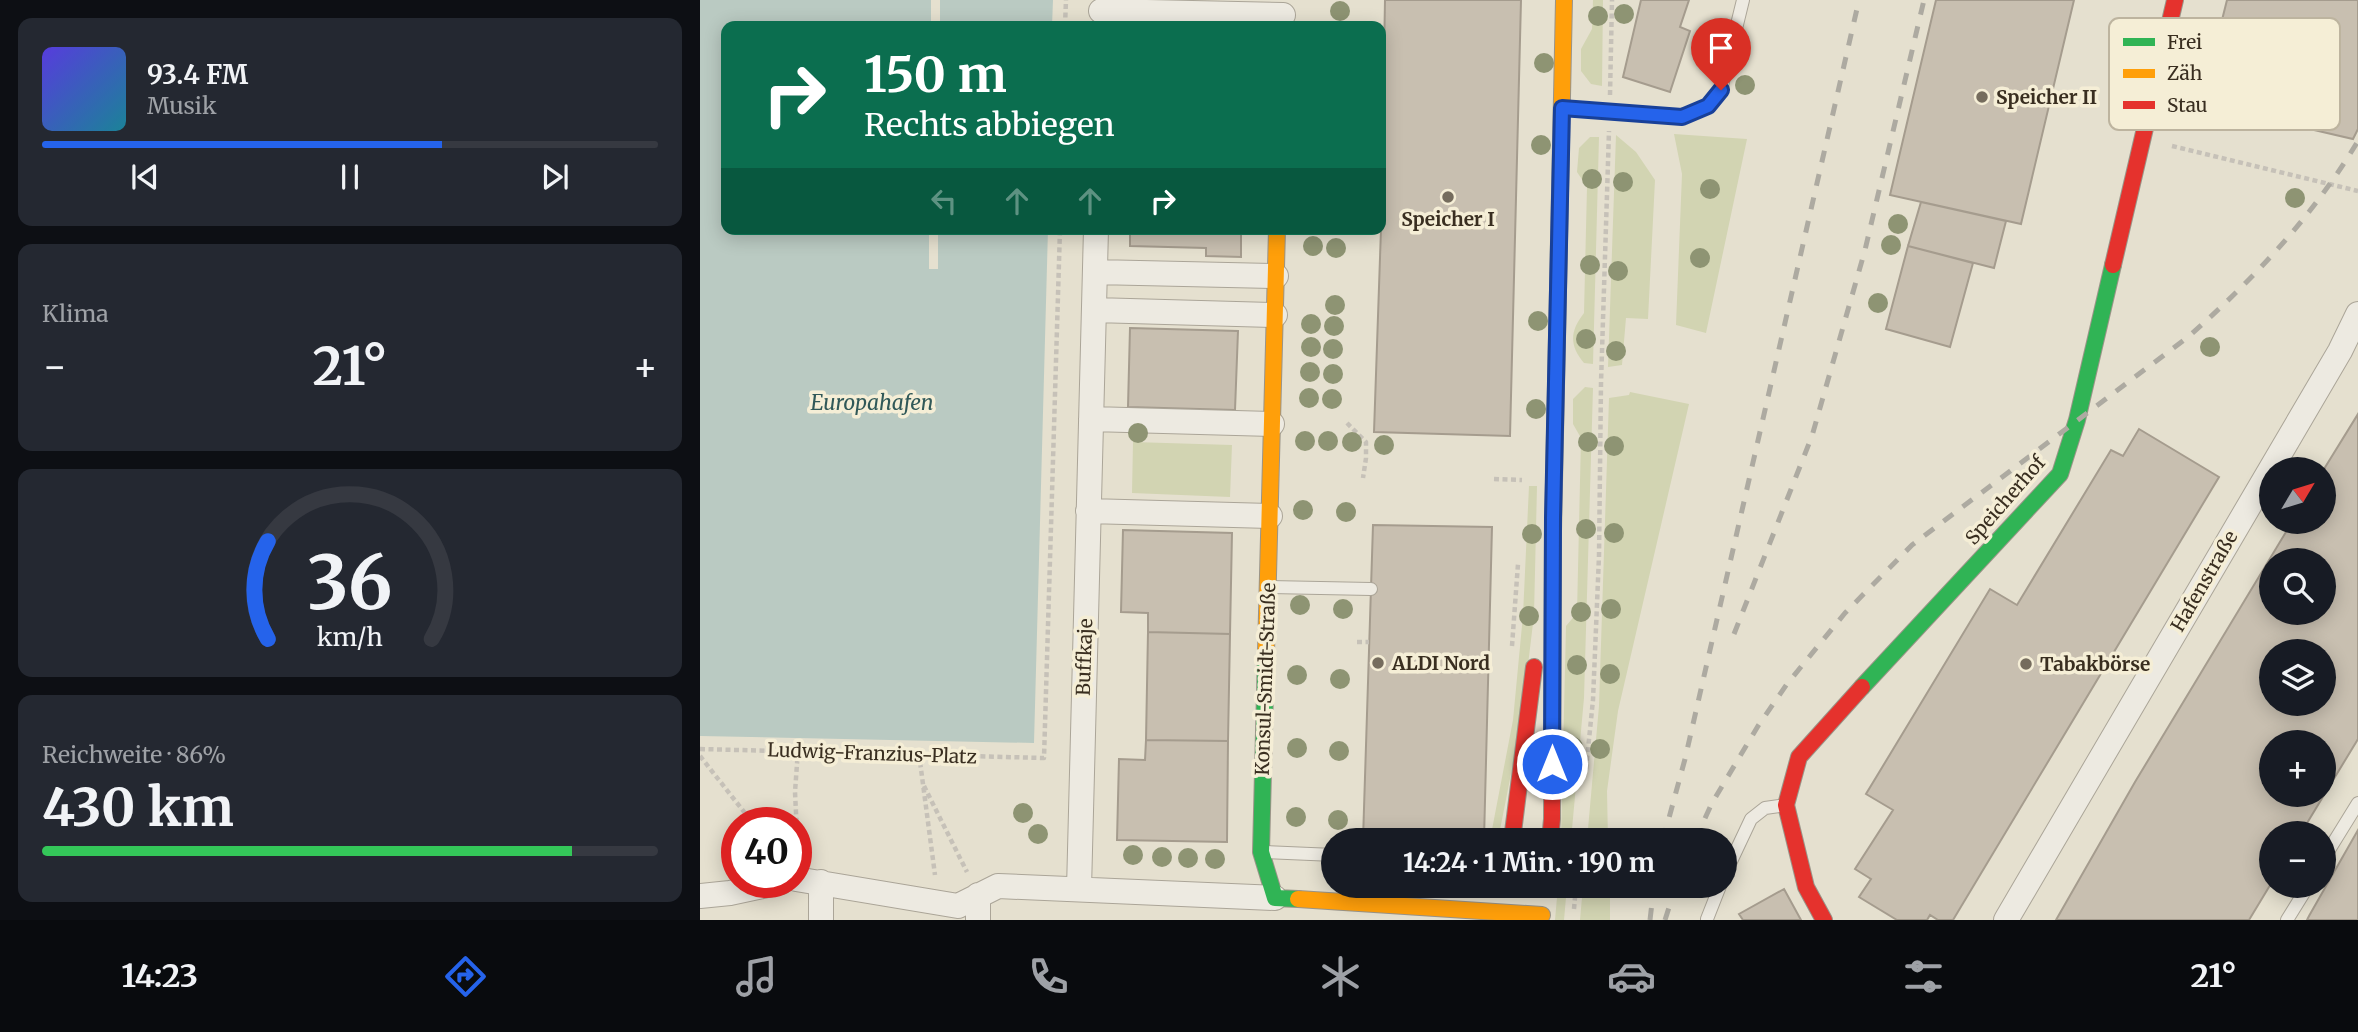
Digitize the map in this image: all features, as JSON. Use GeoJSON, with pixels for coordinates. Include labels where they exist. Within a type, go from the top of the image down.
{"type":"FeatureCollection","features":[{"type":"Feature","properties":{"kind":"street"},"geometry":{"type":"LineString","coordinates":[[1551,828],[1553,518],[1564,0]]}},
{"type":"Feature","properties":{"kind":"street","name":"Speicherhof"},"geometry":{"type":"LineString","coordinates":[[2171,18],[2175,0]]}},
{"type":"Feature","properties":{"kind":"street"},"geometry":{"type":"LineString","coordinates":[[1101,13],[1283,14]]}},
{"type":"Feature","properties":{"kind":"street","name":"Speicherhof"},"geometry":{"type":"LineString","coordinates":[[1824,920],[1806,887],[1786,805],[1799,757],[2060,474],[2077,420],[2144,130]]}},
{"type":"Feature","properties":{"kind":"street","name":"Buffkaje"},"geometry":{"type":"LineString","coordinates":[[1079,889],[1096,235]]}},
{"type":"Feature","properties":{"kind":"street","name":"Konsul-Smidt-Straße"},"geometry":{"type":"LineString","coordinates":[[1275,898],[1261,852],[1277,235]]}},
{"type":"Feature","properties":{"kind":"street"},"geometry":{"type":"LineString","coordinates":[[1095,272],[1276,276]]}},
{"type":"Feature","properties":{"kind":"street"},"geometry":{"type":"LineString","coordinates":[[1094,310],[1275,315]]}},
{"type":"Feature","properties":{"kind":"street","name":"Hafenstraße"},"geometry":{"type":"LineString","coordinates":[[2006,920],[2358,314]]}},
{"type":"Feature","properties":{"kind":"street"},"geometry":{"type":"LineString","coordinates":[[1091,419],[1272,424]]}},
{"type":"Feature","properties":{"kind":"street"},"geometry":{"type":"LineString","coordinates":[[1088,511],[1270,516]]}},
{"type":"Feature","properties":{"kind":"street"},"geometry":{"type":"LineString","coordinates":[[1513,828],[1553,518]]}},
{"type":"Feature","properties":{"kind":"street"},"geometry":{"type":"LineString","coordinates":[[812,878],[821,882],[958,906],[975,890],[998,886],[1503,910],[1542,917],[1544,898]]}},
{"type":"Feature","properties":{"kind":"street"},"geometry":{"type":"LineString","coordinates":[[821,882],[821,920]]}},
{"type":"Feature","properties":{"kind":"street"},"geometry":{"type":"LineString","coordinates":[[975,890],[978,920]]}},
{"type":"Feature","properties":{"kind":"street"},"geometry":{"type":"LineString","coordinates":[[700,896],[721,895]]}},
{"type":"Feature","properties":{"kind":"lane"},"geometry":{"type":"LineString","coordinates":[[1562,108],[1682,117],[1708,106],[1721,90],[1743,0]]}},
{"type":"Feature","properties":{"kind":"lane"},"geometry":{"type":"LineString","coordinates":[[1268,587],[1371,589]]}},
{"type":"Feature","properties":{"kind":"lane"},"geometry":{"type":"LineString","coordinates":[[2336,839],[2358,803]]}},
{"type":"Feature","properties":{"kind":"lane"},"geometry":{"type":"LineString","coordinates":[[1737,849],[1751,819],[1765,808],[1786,805]]}},
{"type":"Feature","properties":{"kind":"lane"},"geometry":{"type":"LineString","coordinates":[[1261,852],[1321,854]]}},
{"type":"Feature","properties":{"kind":"lane"},"geometry":{"type":"LineString","coordinates":[[1707,919],[1715,898]]}},
{"type":"Feature","properties":{"kind":"lane"},"geometry":{"type":"LineString","coordinates":[[2287,920],[2301,898]]}},
{"type":"Feature","properties":{"kind":"path"},"geometry":{"type":"LineString","coordinates":[[1065,21],[1066,0]]}},
{"type":"Feature","properties":{"kind":"path"},"geometry":{"type":"LineString","coordinates":[[1586,777],[1593,701],[1599,556],[1612,0]]}},
{"type":"Feature","properties":{"kind":"path"},"geometry":{"type":"LineString","coordinates":[[2142,139],[2358,191]]}},
{"type":"Feature","properties":{"kind":"path","name":"Buffkaje"},"geometry":{"type":"LineString","coordinates":[[1044,758],[1059,235]]}},
{"type":"Feature","properties":{"kind":"path"},"geometry":{"type":"LineString","coordinates":[[1347,423],[1366,442],[1363,478]]}},
{"type":"Feature","properties":{"kind":"path"},"geometry":{"type":"LineString","coordinates":[[1521,492],[1522,467]]}},
{"type":"Feature","properties":{"kind":"path"},"geometry":{"type":"LineString","coordinates":[[1494,479],[1522,480]]}},
{"type":"Feature","properties":{"kind":"path"},"geometry":{"type":"LineString","coordinates":[[1512,649],[1519,556]]}},
{"type":"Feature","properties":{"kind":"path"},"geometry":{"type":"LineString","coordinates":[[1357,642],[1369,642]]}},
{"type":"Feature","properties":{"kind":"path","name":"Ludwig-Franzius-Platz"},"geometry":{"type":"LineString","coordinates":[[700,749],[1044,758]]}},
{"type":"Feature","properties":{"kind":"path"},"geometry":{"type":"LineString","coordinates":[[796,807],[798,750]]}},
{"type":"Feature","properties":{"kind":"path"},"geometry":{"type":"LineString","coordinates":[[919,754],[935,878]]}},
{"type":"Feature","properties":{"kind":"path"},"geometry":{"type":"LineString","coordinates":[[700,755],[740,807]]}},
{"type":"Feature","properties":{"kind":"path"},"geometry":{"type":"LineString","coordinates":[[922,782],[975,890]]}},
{"type":"Feature","properties":{"kind":"path"},"geometry":{"type":"LineString","coordinates":[[1573,920],[1575,898]]}},
{"type":"Feature","properties":{"kind":"green space"},"geometry":{"type":"Polygon","coordinates":[[[1593,0],[1603,0],[1602,86],[1591,84],[1581,71],[1581,49],[1592,29],[1593,0]]]}},
{"type":"Feature","properties":{"kind":"green space"},"geometry":{"type":"Polygon","coordinates":[[[1674,134],[1747,139],[1706,333],[1676,325],[1682,174],[1674,134]]]}},
{"type":"Feature","properties":{"kind":"green space"},"geometry":{"type":"Polygon","coordinates":[[[1616,135],[1636,152],[1655,180],[1648,319],[1626,318],[1622,365],[1608,367],[1616,135]]]}},
{"type":"Feature","properties":{"kind":"green space"},"geometry":{"type":"Polygon","coordinates":[[[1590,137],[1599,137],[1593,364],[1584,363],[1573,338],[1584,313],[1587,187],[1577,172],[1579,148],[1590,137]]]}},
{"type":"Feature","properties":{"kind":"green space"},"geometry":{"type":"Polygon","coordinates":[[[1585,387],[1593,388],[1584,698],[1572,828],[1561,828],[1566,626],[1577,613],[1581,438],[1573,424],[1573,399],[1585,387]]]}},
{"type":"Feature","properties":{"kind":"green space"},"geometry":{"type":"Polygon","coordinates":[[[1630,392],[1689,404],[1618,711],[1607,791],[1608,828],[1588,828],[1599,706],[1609,398],[1629,395],[1630,392]]]}},
{"type":"Feature","properties":{"kind":"green space"},"geometry":{"type":"Polygon","coordinates":[[[1133,442],[1232,445],[1230,497],[1132,493],[1133,442]]]}},
{"type":"Feature","properties":{"kind":"green space"},"geometry":{"type":"Polygon","coordinates":[[[1529,486],[1537,486],[1534,615],[1521,723],[1500,828],[1492,828],[1513,720],[1523,615],[1529,486]]]}},
{"type":"Feature","properties":{"kind":"green space"},"geometry":{"type":"Polygon","coordinates":[[[1557,898],[1566,898],[1564,920],[1555,920],[1557,898]]]}},
{"type":"Feature","properties":{"kind":"green space"},"geometry":{"type":"Polygon","coordinates":[[[1582,898],[1610,898],[1610,920],[1580,920],[1582,898]]]}},
{"type":"Feature","properties":{"kind":"water","name":"Europahafen"},"geometry":{"type":"Polygon","coordinates":[[[700,0],[1053,0],[1052,21],[721,21],[721,235],[1048,235],[1034,743],[700,736],[700,0]]]}},
{"type":"Feature","properties":{"kind":"pier"},"geometry":{"type":"Polygon","coordinates":[[[931,0],[940,0],[940,21],[931,21],[931,0]]]}},
{"type":"Feature","properties":{"kind":"pier"},"geometry":{"type":"Polygon","coordinates":[[[929,235],[938,235],[938,269],[929,269],[929,235]]]}},
{"type":"Feature","properties":{"kind":"building","name":"Speicher I"},"geometry":{"type":"Polygon","coordinates":[[[1385,0],[1521,0],[1510,436],[1374,432],[1381,235],[1386,235],[1385,0]]]}},
{"type":"Feature","properties":{"kind":"building"},"geometry":{"type":"Polygon","coordinates":[[[1641,0],[1689,0],[1680,27],[1690,31],[1670,92],[1623,77],[1641,0]]]}},
{"type":"Feature","properties":{"kind":"building","name":"Speicher II"},"geometry":{"type":"Polygon","coordinates":[[[1936,0],[2074,0],[2021,224],[1890,195],[1936,0]]]}},
{"type":"Feature","properties":{"kind":"building"},"geometry":{"type":"Polygon","coordinates":[[[2227,0],[2358,0],[2358,129],[2353,139],[2314,130],[2340,130],[2340,18],[2222,18],[2227,0]]]}},
{"type":"Feature","properties":{"kind":"building"},"geometry":{"type":"Polygon","coordinates":[[[1921,202],[2006,221],[1994,268],[1908,246],[1921,202]]]}},
{"type":"Feature","properties":{"kind":"building"},"geometry":{"type":"Polygon","coordinates":[[[1130,235],[1241,235],[1241,257],[1206,256],[1206,248],[1130,246],[1130,235]]]}},
{"type":"Feature","properties":{"kind":"building"},"geometry":{"type":"Polygon","coordinates":[[[1908,246],[1973,263],[1950,347],[1886,329],[1908,246]]]}},
{"type":"Feature","properties":{"kind":"building"},"geometry":{"type":"Polygon","coordinates":[[[1130,328],[1238,331],[1235,410],[1128,407],[1130,328]]]}},
{"type":"Feature","properties":{"kind":"building"},"geometry":{"type":"Polygon","coordinates":[[[2358,414],[2358,739],[2336,775],[2336,730],[2259,730],[2259,807],[2317,807],[2308,821],[2259,821],[2259,898],[2262,898],[2249,920],[2056,920],[2135,782],[2259,577],[2259,625],[2336,625],[2336,548],[2276,548],[2285,534],[2336,534],[2336,457],[2331,457],[2358,414]]]}},
{"type":"Feature","properties":{"kind":"building","name":"Tabakbörse"},"geometry":{"type":"Polygon","coordinates":[[[2139,429],[2219,477],[1953,920],[1938,920],[1930,915],[1927,920],[1897,920],[1859,897],[1871,879],[1855,869],[1893,810],[1866,794],[1990,589],[2017,605],[2111,450],[2123,456],[2139,429]]]}},
{"type":"Feature","properties":{"kind":"building"},"geometry":{"type":"Polygon","coordinates":[[[1373,525],[1492,527],[1484,828],[1363,828],[1373,525]]]}},
{"type":"Feature","properties":{"kind":"building"},"geometry":{"type":"Polygon","coordinates":[[[1123,530],[1232,533],[1230,634],[1148,632],[1148,613],[1121,612],[1123,530]]]}},
{"type":"Feature","properties":{"kind":"building"},"geometry":{"type":"Polygon","coordinates":[[[1148,632],[1230,634],[1228,741],[1146,740],[1148,632]]]}},
{"type":"Feature","properties":{"kind":"building"},"geometry":{"type":"Polygon","coordinates":[[[1146,740],[1228,741],[1227,842],[1117,840],[1119,759],[1145,760],[1146,740]]]}},
{"type":"Feature","properties":{"kind":"building"},"geometry":{"type":"Polygon","coordinates":[[[2358,830],[2358,920],[2307,920],[2319,898],[2336,898],[2336,869],[2358,830]]]}},
{"type":"Feature","properties":{"kind":"building"},"geometry":{"type":"Polygon","coordinates":[[[1784,889],[1801,920],[1743,920],[1739,914],[1784,889]]]}},
{"type":"Feature","properties":{"kind":"railway"},"geometry":{"type":"LineString","coordinates":[[1666,828],[1685,759],[1859,0]]}},
{"type":"Feature","properties":{"kind":"railway"},"geometry":{"type":"LineString","coordinates":[[1734,634],[1812,436],[1865,250],[1924,0]]}},
{"type":"Feature","properties":{"kind":"railway"},"geometry":{"type":"LineString","coordinates":[[1701,828],[1712,803],[1758,726],[1787,684],[1845,613],[1912,545],[2188,337],[2212,315],[2259,269],[2302,221],[2358,141]]}},
{"type":"Feature","properties":{"kind":"railway"},"geometry":{"type":"LineString","coordinates":[[1650,920],[1653,898]]}},
{"type":"Feature","properties":{"kind":"railway"},"geometry":{"type":"LineString","coordinates":[[1665,920],[1672,898]]}},
{"type":"Feature","properties":{"kind":"traffic: fast"},"geometry":{"type":"LineString","coordinates":[[1862,687],[2060,474],[2077,420],[2113,265]]}},
{"type":"Feature","properties":{"kind":"traffic: fast"},"geometry":{"type":"LineString","coordinates":[[1266,652],[1261,852],[1275,898],[1298,899]]}},
{"type":"Feature","properties":{"kind":"traffic: slow"},"geometry":{"type":"LineString","coordinates":[[1553,531],[1564,0]]}},
{"type":"Feature","properties":{"kind":"traffic: slow"},"geometry":{"type":"LineString","coordinates":[[1266,652],[1277,235]]}},
{"type":"Feature","properties":{"kind":"traffic: slow"},"geometry":{"type":"LineString","coordinates":[[1298,899],[1542,915]]}},
{"type":"Feature","properties":{"kind":"traffic: jam"},"geometry":{"type":"LineString","coordinates":[[2171,18],[2175,0]]}},
{"type":"Feature","properties":{"kind":"traffic: jam"},"geometry":{"type":"LineString","coordinates":[[2113,265],[2145,130]]}},
{"type":"Feature","properties":{"kind":"traffic: jam"},"geometry":{"type":"LineString","coordinates":[[1551,828],[1553,531]]}},
{"type":"Feature","properties":{"kind":"traffic: jam"},"geometry":{"type":"LineString","coordinates":[[1514,828],[1534,667]]}},
{"type":"Feature","properties":{"kind":"traffic: jam"},"geometry":{"type":"LineString","coordinates":[[1824,920],[1806,887],[1786,805],[1799,757],[1862,687]]}},
{"type":"Feature","properties":{"kind":"place","name":"Speicher II"},"geometry":{"type":"Point","coordinates":[1982,97]}},
{"type":"Feature","properties":{"kind":"place","name":"Speicher I"},"geometry":{"type":"Point","coordinates":[1448,197]}},
{"type":"Feature","properties":{"kind":"place","name":"ALDI Nord"},"geometry":{"type":"Point","coordinates":[1378,663]}},
{"type":"Feature","properties":{"kind":"place","name":"Tabakbörse"},"geometry":{"type":"Point","coordinates":[2026,664]}},
{"type":"Feature","properties":{"kind":"route"},"geometry":{"type":"LineString","coordinates":[[1552,764],[1553,518],[1562,108],[1682,117],[1708,106],[1721,90]]}}]}
